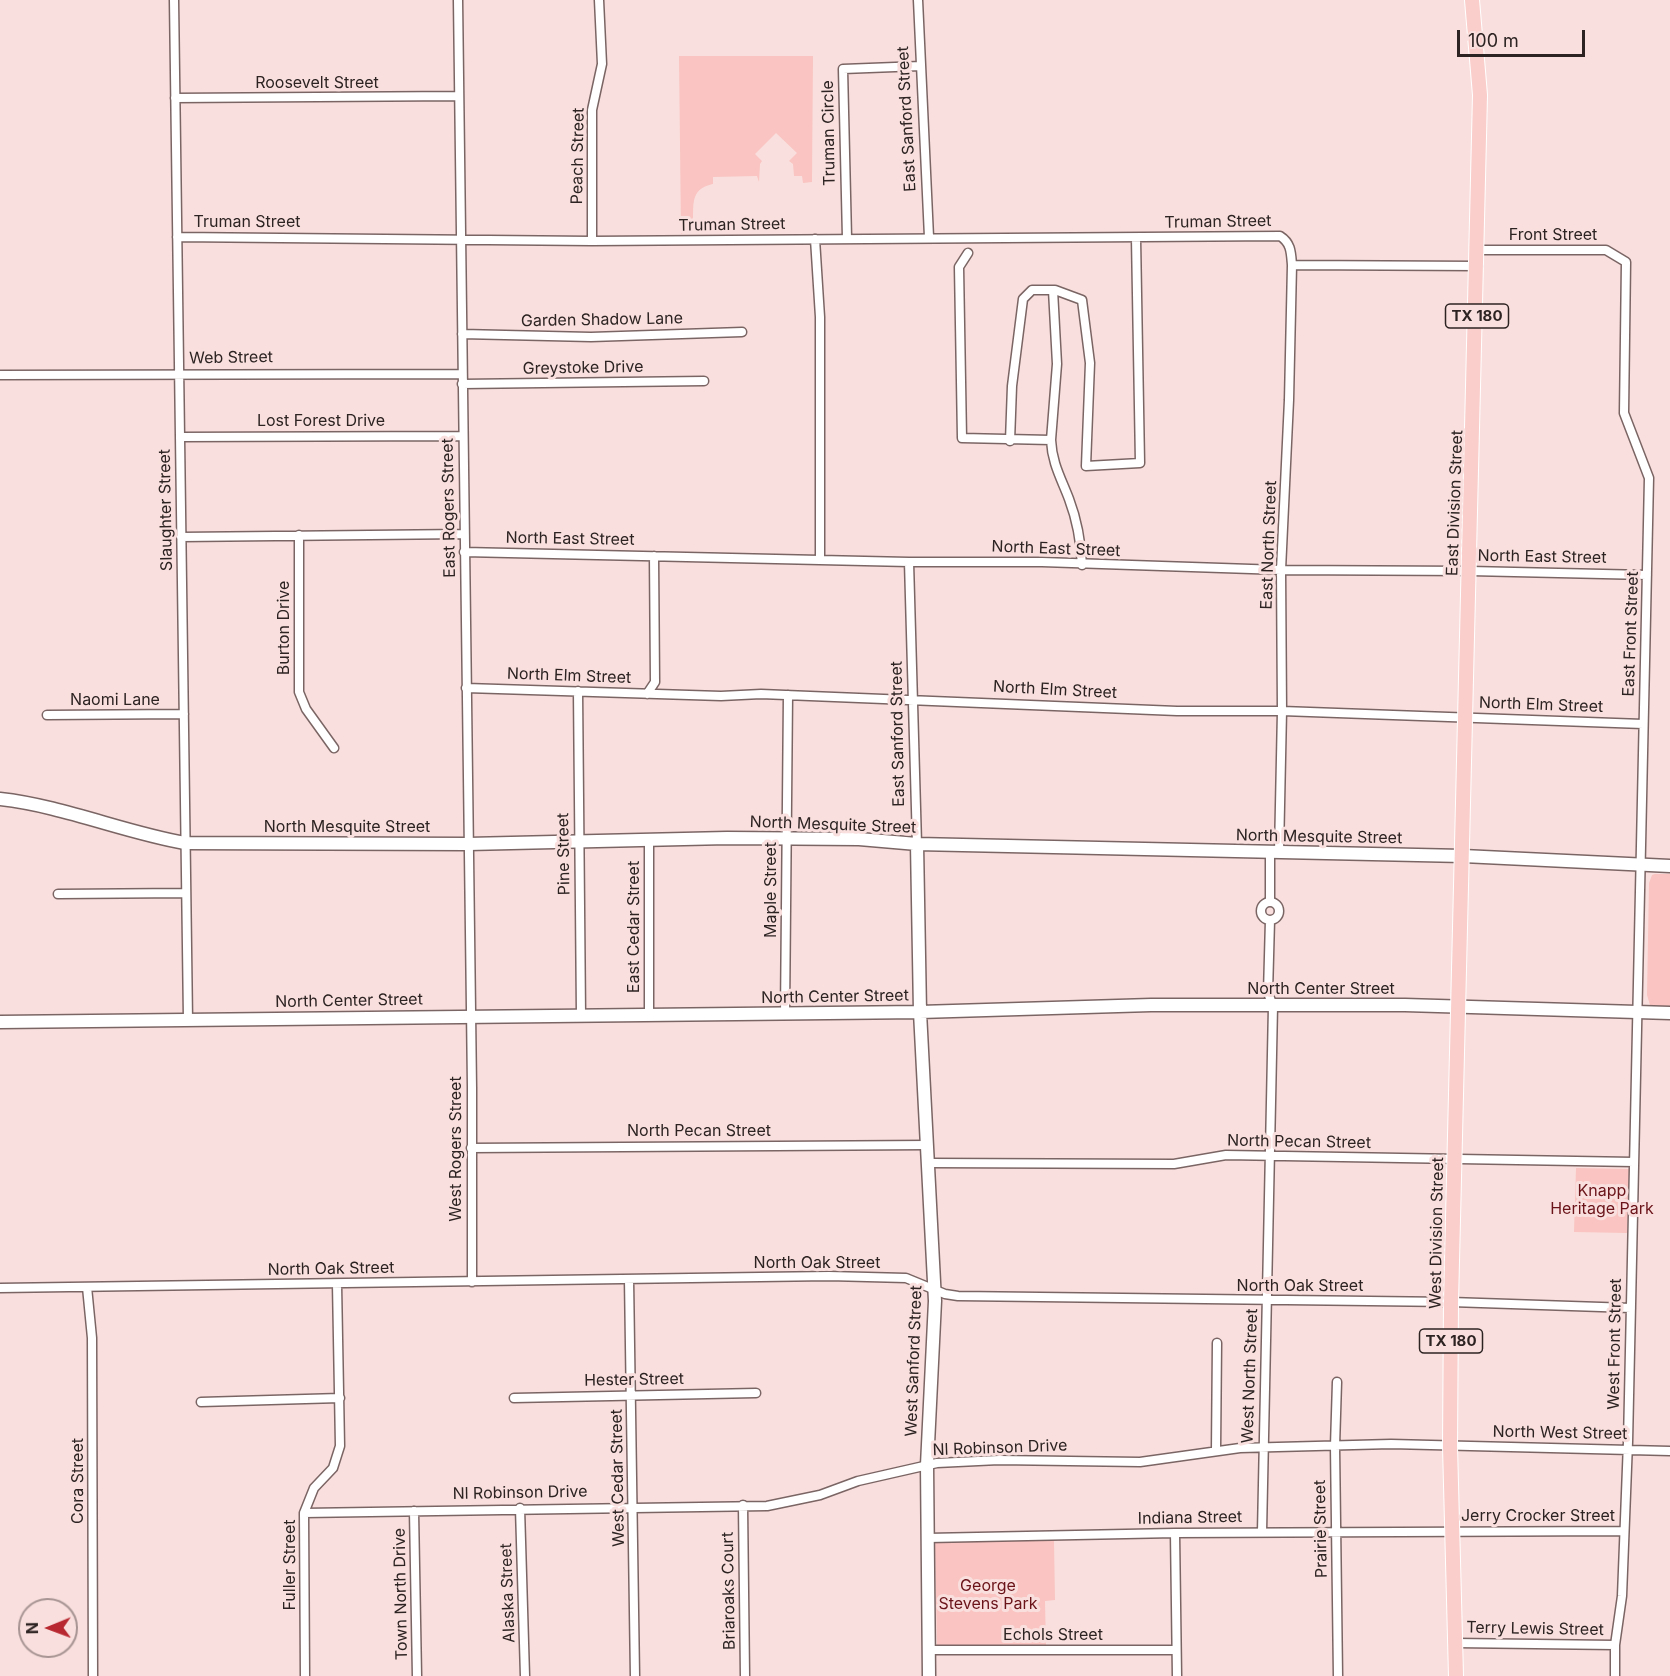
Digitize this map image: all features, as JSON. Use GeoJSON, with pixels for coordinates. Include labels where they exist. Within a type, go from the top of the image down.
{"type":"FeatureCollection","features":[{"type":"Feature","properties":{"kind":"main road","name":"East Division Street"},"geometry":{"type":"LineString","coordinates":[[1458,1006],[1478,266],[1480,95],[1472,0]]}},
{"type":"Feature","properties":{"kind":"main road","name":"North Mesquite Street"},"geometry":{"type":"LineString","coordinates":[[0,799],[48,807],[157,838],[185,843],[468,844],[649,839],[859,839],[917,844],[1463,856],[1670,866]]}},
{"type":"Feature","properties":{"kind":"main road","name":"East Sanford Street"},"geometry":{"type":"LineString","coordinates":[[917,844],[920,1012]]}},
{"type":"Feature","properties":{"kind":"main road","name":"North Center Street"},"geometry":{"type":"LineString","coordinates":[[0,1022],[785,1014],[1151,1005],[1458,1006],[1670,1013]]}},
{"type":"Feature","properties":{"kind":"main road","name":"West Division Street"},"geometry":{"type":"LineString","coordinates":[[1456,1676],[1450,1446],[1458,1006]]}},
{"type":"Feature","properties":{"kind":"main road","name":"West Sanford Street"},"geometry":{"type":"LineString","coordinates":[[920,1012],[935,1301],[927,1465],[929,1676]]}},
{"type":"Feature","properties":{"kind":"street","name":"Slaughter Street"},"geometry":{"type":"LineString","coordinates":[[174,0],[188,1019]]}},
{"type":"Feature","properties":{"kind":"street","name":"East Rogers Street"},"geometry":{"type":"LineString","coordinates":[[458,0],[470,1016]]}},
{"type":"Feature","properties":{"kind":"street","name":"Peach Street"},"geometry":{"type":"LineString","coordinates":[[592,241],[592,110],[602,64],[599,0]]}},
{"type":"Feature","properties":{"kind":"street","name":"East Sanford Street"},"geometry":{"type":"LineString","coordinates":[[918,0],[929,237]]}},
{"type":"Feature","properties":{"kind":"street","name":"Truman Circle"},"geometry":{"type":"LineString","coordinates":[[847,238],[843,69],[921,66]]}},
{"type":"Feature","properties":{"kind":"street","name":"Roosevelt Street"},"geometry":{"type":"LineString","coordinates":[[175,98],[459,96]]}},
{"type":"Feature","properties":{"kind":"street","name":"Truman Street"},"geometry":{"type":"LineString","coordinates":[[177,237],[592,241],[929,237],[1136,238],[1271,234],[1286,240]]}},
{"type":"Feature","properties":{"kind":"street"},"geometry":{"type":"LineString","coordinates":[[815,238],[820,317],[820,560]]}},
{"type":"Feature","properties":{"kind":"street"},"geometry":{"type":"LineString","coordinates":[[1010,441],[1012,386],[1023,299],[1032,290],[1053,290],[1082,300],[1090,363],[1086,466],[1140,463],[1136,238]]}},
{"type":"Feature","properties":{"kind":"street","name":"East North Street"},"geometry":{"type":"LineString","coordinates":[[1273,1006],[1268,993],[1270,920],[1263,918],[1261,912],[1263,906],[1270,902],[1275,852],[1282,711],[1281,570],[1289,400],[1292,265],[1291,250],[1286,240]]}},
{"type":"Feature","properties":{"kind":"street","name":"Front Street"},"geometry":{"type":"LineString","coordinates":[[1478,250],[1606,250],[1626,262]]}},
{"type":"Feature","properties":{"kind":"street"},"geometry":{"type":"LineString","coordinates":[[968,253],[959,267],[962,438],[1010,441],[1052,440]]}},
{"type":"Feature","properties":{"kind":"street","name":"East Front Street"},"geometry":{"type":"LineString","coordinates":[[1626,262],[1624,412],[1649,478],[1638,1013]]}},
{"type":"Feature","properties":{"kind":"street"},"geometry":{"type":"LineString","coordinates":[[1292,265],[1478,266]]}},
{"type":"Feature","properties":{"kind":"street"},"geometry":{"type":"LineString","coordinates":[[1053,290],[1057,364],[1052,460],[1070,501],[1081,544],[1082,565]]}},
{"type":"Feature","properties":{"kind":"street","name":"Garden Shadow Lane"},"geometry":{"type":"LineString","coordinates":[[462,334],[591,337],[742,332]]}},
{"type":"Feature","properties":{"kind":"street","name":"Web Street"},"geometry":{"type":"LineString","coordinates":[[0,375],[462,374]]}},
{"type":"Feature","properties":{"kind":"street","name":"Greystoke Drive"},"geometry":{"type":"LineString","coordinates":[[462,384],[704,381]]}},
{"type":"Feature","properties":{"kind":"street","name":"Lost Forest Drive"},"geometry":{"type":"LineString","coordinates":[[180,437],[463,436]]}},
{"type":"Feature","properties":{"kind":"street"},"geometry":{"type":"LineString","coordinates":[[181,537],[464,534]]}},
{"type":"Feature","properties":{"kind":"street","name":"Burton Drive"},"geometry":{"type":"LineString","coordinates":[[299,535],[299,692],[306,709],[333,748]]}},
{"type":"Feature","properties":{"kind":"street","name":"North East Street"},"geometry":{"type":"LineString","coordinates":[[464,552],[909,562],[1042,562],[1281,570],[1647,575]]}},
{"type":"Feature","properties":{"kind":"street"},"geometry":{"type":"LineString","coordinates":[[647,694],[655,682],[654,556]]}},
{"type":"Feature","properties":{"kind":"street","name":"East Sanford Street"},"geometry":{"type":"LineString","coordinates":[[909,562],[915,700],[917,844]]}},
{"type":"Feature","properties":{"kind":"street","name":"North Elm Street"},"geometry":{"type":"LineString","coordinates":[[466,688],[647,694],[788,695],[1177,711],[1282,711],[1643,723]]}},
{"type":"Feature","properties":{"kind":"street","name":"Pine Street"},"geometry":{"type":"LineString","coordinates":[[578,692],[581,1016]]}},
{"type":"Feature","properties":{"kind":"street","name":"Maple Street"},"geometry":{"type":"LineString","coordinates":[[785,1014],[788,695]]}},
{"type":"Feature","properties":{"kind":"street","name":"Naomi Lane"},"geometry":{"type":"LineString","coordinates":[[47,715],[184,714]]}},
{"type":"Feature","properties":{"kind":"street","name":"East Cedar Street"},"geometry":{"type":"LineString","coordinates":[[649,839],[649,1015]]}},
{"type":"Feature","properties":{"kind":"street"},"geometry":{"type":"LineString","coordinates":[[58,894],[186,893]]}},
{"type":"Feature","properties":{"kind":"street","name":"West North Street"},"geometry":{"type":"LineString","coordinates":[[1262,1532],[1273,1006]]}},
{"type":"Feature","properties":{"kind":"street","name":"West Front Street"},"geometry":{"type":"LineString","coordinates":[[1615,1676],[1615,1645],[1622,1596],[1628,1450],[1638,1013]]}},
{"type":"Feature","properties":{"kind":"street","name":"West Rogers Street"},"geometry":{"type":"LineString","coordinates":[[470,1016],[472,1282]]}},
{"type":"Feature","properties":{"kind":"street","name":"North Pecan Street"},"geometry":{"type":"LineString","coordinates":[[471,1148],[928,1145]]}},
{"type":"Feature","properties":{"kind":"street","name":"North Pecan Street"},"geometry":{"type":"LineString","coordinates":[[929,1163],[1174,1164],[1226,1155],[1634,1162]]}},
{"type":"Feature","properties":{"kind":"street","name":"North Oak Street"},"geometry":{"type":"LineString","coordinates":[[0,1288],[896,1278],[914,1279],[958,1296],[1451,1302],[1631,1308]]}},
{"type":"Feature","properties":{"kind":"street","name":"West Cedar Street"},"geometry":{"type":"LineString","coordinates":[[629,1280],[635,1676]]}},
{"type":"Feature","properties":{"kind":"street","name":"Fuller Street"},"geometry":{"type":"LineString","coordinates":[[305,1676],[304,1513],[314,1488],[333,1468],[340,1446],[337,1284]]}},
{"type":"Feature","properties":{"kind":"street","name":"Cora Street"},"geometry":{"type":"LineString","coordinates":[[87,1287],[92,1338],[93,1676]]}},
{"type":"Feature","properties":{"kind":"street"},"geometry":{"type":"LineString","coordinates":[[1216,1450],[1217,1343]]}},
{"type":"Feature","properties":{"kind":"street","name":"Prairie Street"},"geometry":{"type":"LineString","coordinates":[[1337,1382],[1335,1446],[1338,1676]]}},
{"type":"Feature","properties":{"kind":"street","name":"Hester Street"},"geometry":{"type":"LineString","coordinates":[[514,1398],[756,1393]]}},
{"type":"Feature","properties":{"kind":"street"},"geometry":{"type":"LineString","coordinates":[[201,1402],[340,1398]]}},
{"type":"Feature","properties":{"kind":"street","name":"Nl Robinson Drive"},"geometry":{"type":"LineString","coordinates":[[304,1513],[783,1504],[820,1495],[858,1481],[927,1465],[999,1460],[1140,1462],[1216,1450],[1262,1448],[1450,1446]]}},
{"type":"Feature","properties":{"kind":"street","name":"North West Street"},"geometry":{"type":"LineString","coordinates":[[1450,1446],[1670,1451]]}},
{"type":"Feature","properties":{"kind":"street","name":"Briaroaks Court"},"geometry":{"type":"LineString","coordinates":[[743,1505],[745,1676]]}},
{"type":"Feature","properties":{"kind":"street","name":"Alaska Street"},"geometry":{"type":"LineString","coordinates":[[520,1508],[525,1676]]}},
{"type":"Feature","properties":{"kind":"street","name":"Town North Drive"},"geometry":{"type":"LineString","coordinates":[[414,1510],[417,1676]]}},
{"type":"Feature","properties":{"kind":"street","name":"Jerry Crocker Street"},"geometry":{"type":"LineString","coordinates":[[1452,1532],[1624,1531]]}},
{"type":"Feature","properties":{"kind":"street","name":"Indiana Street"},"geometry":{"type":"LineString","coordinates":[[928,1538],[1262,1532],[1452,1532]]}},
{"type":"Feature","properties":{"kind":"street"},"geometry":{"type":"LineString","coordinates":[[1175,1533],[1177,1676]]}},
{"type":"Feature","properties":{"kind":"street","name":"Terry Lewis Street"},"geometry":{"type":"LineString","coordinates":[[1455,1643],[1615,1645]]}},
{"type":"Feature","properties":{"kind":"street","name":"Echols Street"},"geometry":{"type":"LineString","coordinates":[[929,1650],[1176,1650]]}},
{"type":"Feature","properties":{"kind":"green space"},"geometry":{"type":"Polygon","coordinates":[[[679,56],[813,56],[812,182],[803,183],[802,176],[794,176],[793,164],[789,161],[797,153],[776,133],[755,154],[762,161],[759,182],[757,176],[713,177],[713,184],[702,188],[696,194],[692,225],[688,231],[681,234],[679,56]]]}},
{"type":"Feature","properties":{"kind":"green space"},"geometry":{"type":"Polygon","coordinates":[[[1670,874],[1670,1009],[1650,1005],[1647,995],[1649,883],[1652,875],[1670,874]]]}},
{"type":"Feature","properties":{"kind":"green space","name":"Knapp Heritage Park"},"geometry":{"type":"Polygon","coordinates":[[[1576,1168],[1629,1169],[1627,1233],[1574,1232],[1576,1168]]]}},
{"type":"Feature","properties":{"kind":"green space","name":"George Stevens Park"},"geometry":{"type":"Polygon","coordinates":[[[1054,1540],[1055,1600],[1045,1601],[1046,1646],[937,1648],[935,1542],[1054,1540]]]}}]}
